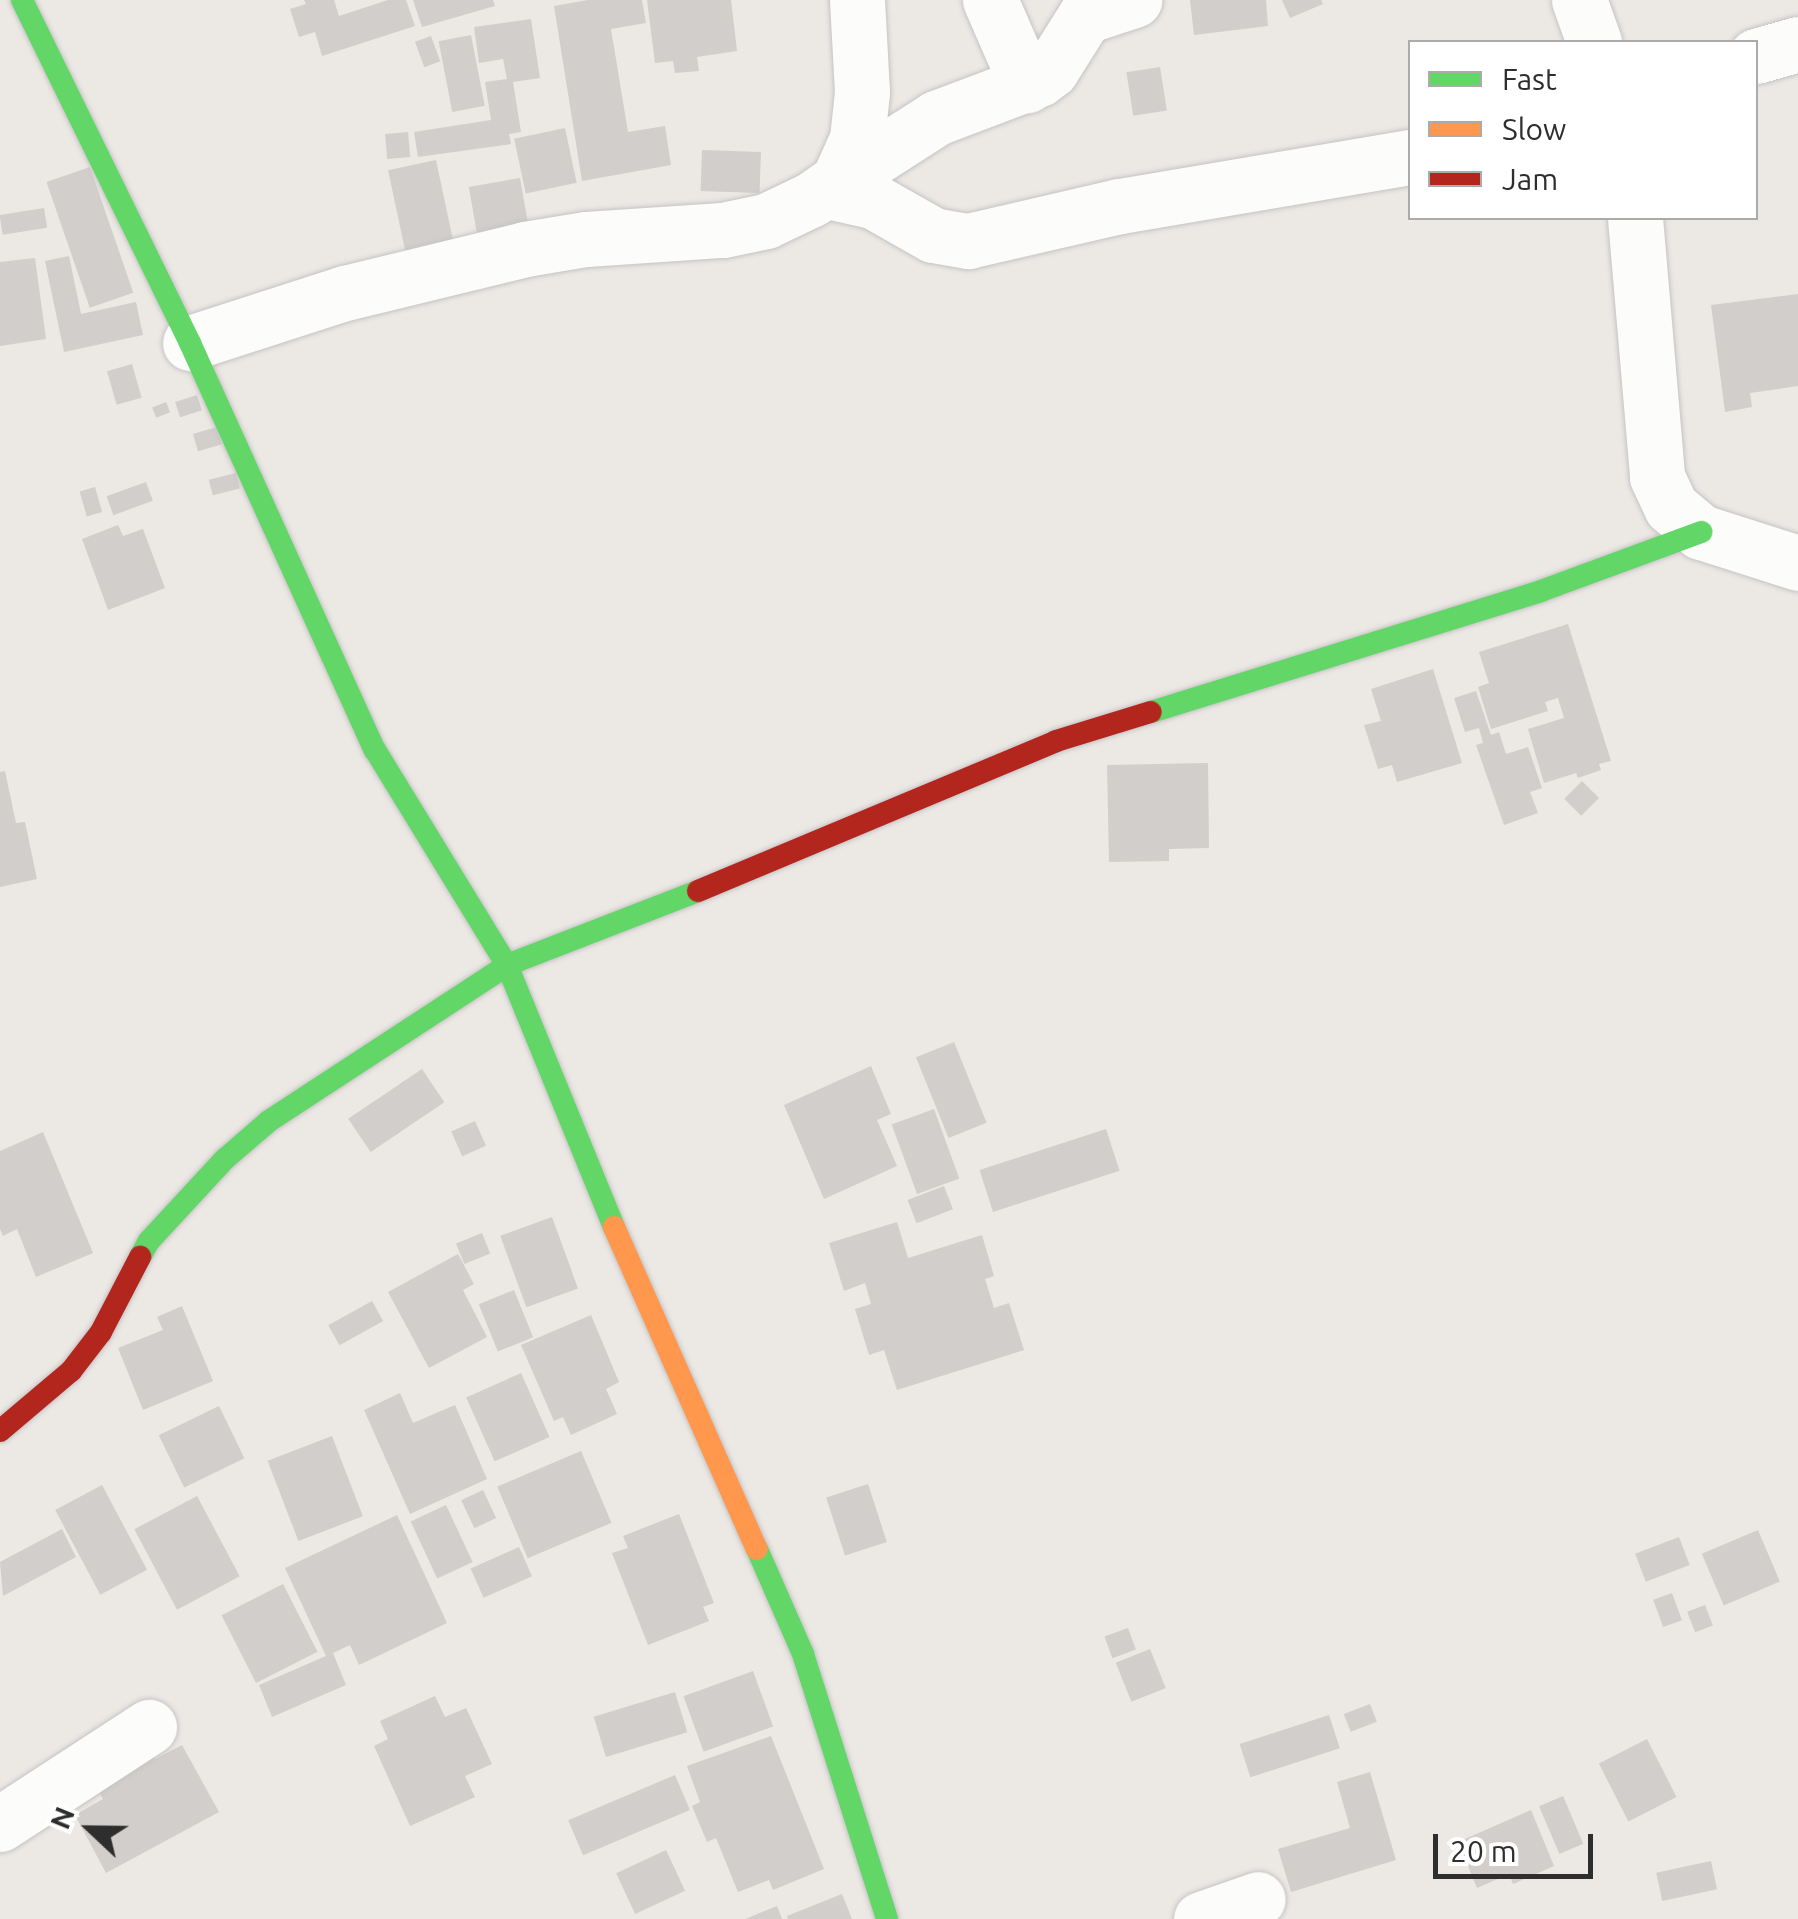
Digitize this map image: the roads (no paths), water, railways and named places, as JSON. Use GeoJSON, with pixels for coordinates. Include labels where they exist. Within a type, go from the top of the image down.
{"type":"FeatureCollection","features":[{"type":"Feature","properties":{"kind":"street"},"geometry":{"type":"LineString","coordinates":[[22,0],[190,343],[376,750],[507,965],[617,1233],[803,1654],[887,1919]]}},
{"type":"Feature","properties":{"kind":"street"},"geometry":{"type":"LineString","coordinates":[[833,186],[853,151],[858,124],[862,92],[857,0]]}},
{"type":"Feature","properties":{"kind":"street"},"geometry":{"type":"LineString","coordinates":[[990,0],[1027,85]]}},
{"type":"Feature","properties":{"kind":"street"},"geometry":{"type":"LineString","coordinates":[[190,343],[346,293],[525,249],[586,239],[723,230],[766,220],[833,186],[936,118],[1027,85],[1051,70],[1085,16],[1134,0]]}},
{"type":"Feature","properties":{"kind":"street"},"geometry":{"type":"LineString","coordinates":[[1580,0],[1593,40]]}},
{"type":"Feature","properties":{"kind":"street"},"geometry":{"type":"LineString","coordinates":[[1758,55],[1798,44]]}},
{"type":"Feature","properties":{"kind":"street"},"geometry":{"type":"LineString","coordinates":[[833,186],[873,201],[933,235],[968,241],[1120,206],[1408,157]]}},
{"type":"Feature","properties":{"kind":"street"},"geometry":{"type":"LineString","coordinates":[[1635,220],[1658,477],[1672,506],[1700,532],[1798,563]]}},
{"type":"Feature","properties":{"kind":"street"},"geometry":{"type":"LineString","coordinates":[[0,1431],[71,1371],[101,1332],[149,1241],[225,1159],[268,1121],[507,965],[750,871],[1056,741],[1542,591],[1700,532]]}},
{"type":"Feature","properties":{"kind":"street"},"geometry":{"type":"LineString","coordinates":[[0,1824],[150,1726]]}},
{"type":"Feature","properties":{"kind":"street"},"geometry":{"type":"LineString","coordinates":[[1201,1919],[1258,1899]]}}]}
